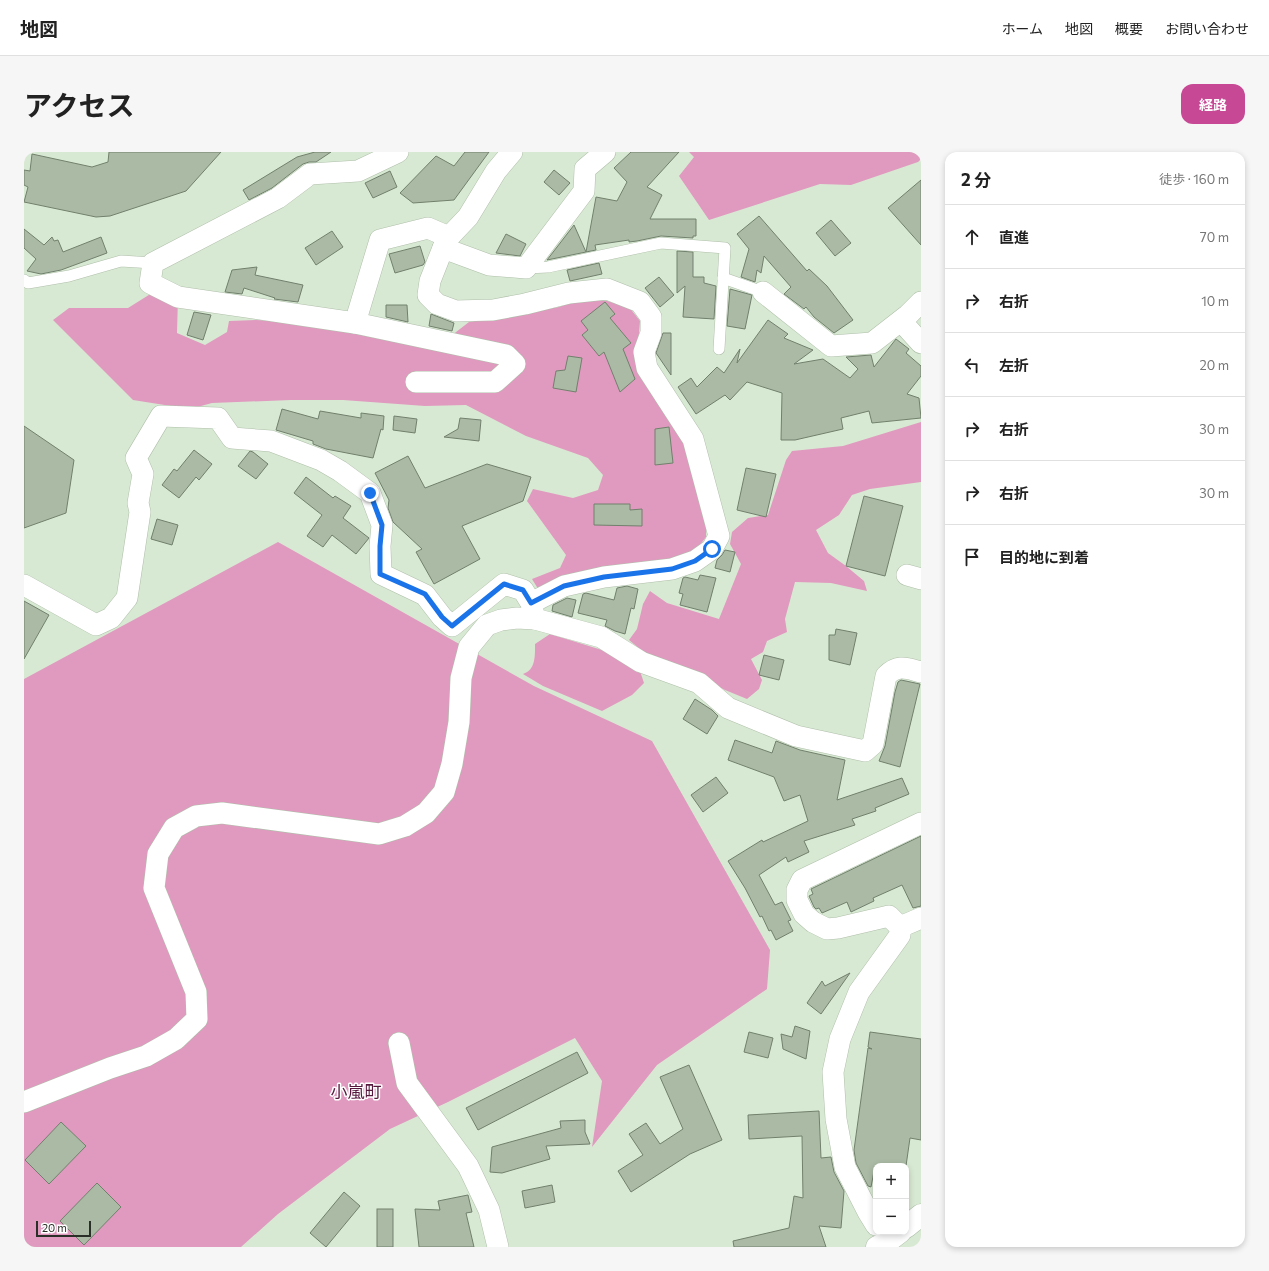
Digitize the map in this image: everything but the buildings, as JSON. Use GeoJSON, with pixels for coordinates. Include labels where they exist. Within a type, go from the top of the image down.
{"type":"FeatureCollection","features":[{"type":"Feature","properties":{"kind":"street"},"geometry":{"type":"LineString","coordinates":[[398,152],[358,171],[310,174],[278,198],[153,263],[150,283],[178,297],[355,323],[506,355],[515,364],[495,382],[416,382]]}},
{"type":"Feature","properties":{"kind":"street"},"geometry":{"type":"LineString","coordinates":[[24,1102],[110,1068],[146,1056],[176,1039],[197,1019],[196,992],[154,888],[158,854],[174,828],[196,816],[222,813],[379,834],[405,826],[426,813],[444,792],[452,764],[459,722],[461,678],[469,647],[487,625],[501,620],[517,618],[533,611],[564,586],[604,577],[672,569],[695,561],[712,549],[719,536],[693,439],[647,368],[644,352],[651,333],[651,317],[640,302],[607,289],[569,293],[493,310],[456,310],[437,304],[428,295],[430,281],[446,243],[468,217],[496,171],[512,152]]}},
{"type":"Feature","properties":{"kind":"street"},"geometry":{"type":"LineString","coordinates":[[355,323],[380,240],[428,228],[446,243],[490,265],[526,268],[584,192],[585,169],[605,152]]}},
{"type":"Feature","properties":{"kind":"street"},"geometry":{"type":"LineString","coordinates":[[763,292],[831,346],[872,343],[901,321],[921,302]]}},
{"type":"Feature","properties":{"kind":"street"},"geometry":{"type":"LineString","coordinates":[[901,321],[921,343]]}},
{"type":"Feature","properties":{"kind":"street"},"geometry":{"type":"LineString","coordinates":[[24,585],[96,625],[112,618],[127,598],[138,527],[140,512],[138,503],[143,474],[136,458],[161,416],[218,418],[232,438],[271,441],[321,460],[340,471],[370,493],[382,525],[380,574],[425,594],[442,617],[452,626],[504,584],[523,590],[533,611],[601,637],[641,662],[699,683],[728,708],[796,736],[865,751],[873,744],[886,676],[892,670],[904,667],[921,672]]}},
{"type":"Feature","properties":{"kind":"street"},"geometry":{"type":"LineString","coordinates":[[884,1236],[868,1212],[845,1167],[836,1119],[833,1072],[840,1039],[859,992],[900,935],[900,927],[889,916],[838,928],[827,929],[813,922],[804,914],[797,900],[797,890],[802,880],[921,823]]}},
{"type":"Feature","properties":{"kind":"street"},"geometry":{"type":"LineString","coordinates":[[900,927],[921,918]]}},
{"type":"Feature","properties":{"kind":"street"},"geometry":{"type":"LineString","coordinates":[[399,1043],[407,1083],[468,1166],[489,1210],[498,1247]]}},
{"type":"Feature","properties":{"kind":"street"},"geometry":{"type":"LineString","coordinates":[[909,1225],[921,1215]]}},
{"type":"Feature","properties":{"kind":"lane"},"geometry":{"type":"LineString","coordinates":[[526,268],[548,268],[660,243],[725,248],[718,349]]}},
{"type":"Feature","properties":{"kind":"lane"},"geometry":{"type":"LineString","coordinates":[[24,280],[28,283],[69,276],[121,261],[153,263]]}},
{"type":"Feature","properties":{"kind":"lane"},"geometry":{"type":"LineString","coordinates":[[723,278],[763,292]]}},
{"type":"Feature","properties":{"kind":"shaded area"},"geometry":{"type":"Polygon","coordinates":[[[689,152],[921,152],[921,159],[918,162],[851,185],[820,184],[709,220],[679,176],[694,157],[689,152]]]}},
{"type":"Feature","properties":{"kind":"shaded area"},"geometry":{"type":"Polygon","coordinates":[[[152,293],[178,297],[177,333],[205,345],[227,332],[229,321],[256,320],[294,322],[447,339],[469,322],[559,307],[584,298],[607,301],[629,307],[640,321],[637,357],[671,411],[691,456],[706,518],[706,537],[690,558],[540,592],[532,579],[560,568],[566,555],[527,501],[533,489],[573,498],[598,490],[603,475],[588,458],[526,436],[466,405],[425,406],[343,400],[291,400],[212,403],[190,409],[133,400],[53,320],[69,308],[128,308],[152,293]]]}},
{"type":"Feature","properties":{"kind":"shaded area"},"geometry":{"type":"Polygon","coordinates":[[[921,422],[921,482],[870,489],[852,495],[839,515],[816,530],[828,553],[864,581],[867,591],[831,583],[795,582],[785,619],[787,632],[767,641],[763,652],[751,659],[762,680],[759,689],[747,699],[725,690],[674,664],[646,654],[629,640],[637,629],[643,604],[650,591],[667,603],[719,619],[741,564],[730,544],[732,532],[748,518],[768,515],[786,460],[792,451],[843,446],[921,422]]]}},
{"type":"Feature","properties":{"kind":"shaded area"},"geometry":{"type":"Polygon","coordinates":[[[278,542],[534,686],[652,741],[770,950],[767,989],[657,1065],[592,1147],[602,1081],[575,1038],[448,1102],[390,1129],[278,1214],[241,1247],[24,1247],[24,679],[278,542]]]}},
{"type":"Feature","properties":{"kind":"shaded area"},"geometry":{"type":"Polygon","coordinates":[[[550,634],[628,658],[640,671],[644,683],[632,695],[602,711],[543,686],[523,674],[533,666],[535,644],[550,634]]]}},
{"type":"Feature","properties":{"kind":"district","name":"小嵐町"},"geometry":{"type":"Point","coordinates":[356,1092]}},
{"type":"Feature","properties":{"kind":"route"},"geometry":{"type":"LineString","coordinates":[[370,493],[382,525],[380,574],[425,594],[442,617],[452,626],[504,584],[523,590],[531,603],[564,586],[604,577],[672,569],[695,561],[712,549]]}}]}
